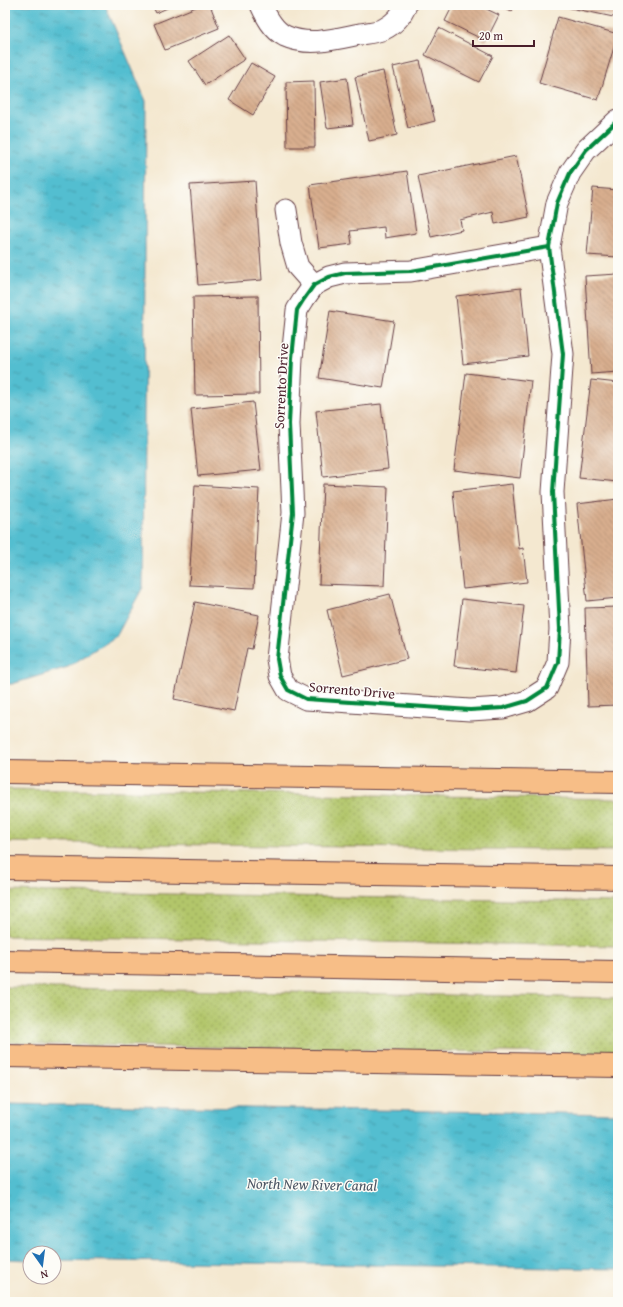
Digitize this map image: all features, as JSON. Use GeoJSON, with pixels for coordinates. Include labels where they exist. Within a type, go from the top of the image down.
{"type":"FeatureCollection","features":[{"type":"Feature","properties":{"kind":"main road"},"geometry":{"type":"LineString","coordinates":[[5,772],[618,782]]}},
{"type":"Feature","properties":{"kind":"main road"},"geometry":{"type":"LineString","coordinates":[[5,868],[618,878]]}},
{"type":"Feature","properties":{"kind":"main road"},"geometry":{"type":"LineString","coordinates":[[5,961],[618,972]]}},
{"type":"Feature","properties":{"kind":"main road"},"geometry":{"type":"LineString","coordinates":[[5,1056],[618,1066]]}},
{"type":"Feature","properties":{"kind":"street"},"geometry":{"type":"LineString","coordinates":[[261,5],[273,26],[284,35],[298,40],[322,42],[383,30],[395,21],[406,5]]}},
{"type":"Feature","properties":{"kind":"street","name":"Sorrento Drive"},"geometry":{"type":"LineString","coordinates":[[314,285],[297,310],[292,358],[289,424],[293,513],[277,659],[280,676],[288,690],[306,699],[470,710],[503,708],[527,701],[547,688],[558,662],[560,629],[553,492],[564,354],[549,248],[557,203],[570,173],[586,150],[618,120]]}},
{"type":"Feature","properties":{"kind":"street"},"geometry":{"type":"LineString","coordinates":[[286,210],[291,243],[298,267],[314,285],[345,273],[411,271],[549,248]]}},
{"type":"Feature","properties":{"kind":"green space"},"geometry":{"type":"Polygon","coordinates":[[[5,789],[618,799],[618,851],[5,842],[5,789]]]}},
{"type":"Feature","properties":{"kind":"green space"},"geometry":{"type":"Polygon","coordinates":[[[5,891],[618,902],[618,946],[5,936],[5,891]]]}},
{"type":"Feature","properties":{"kind":"green space"},"geometry":{"type":"Polygon","coordinates":[[[5,987],[618,998],[618,1054],[38,1044],[5,1042],[5,987]]]}},
{"type":"Feature","properties":{"kind":"water"},"geometry":{"type":"Polygon","coordinates":[[[5,5],[105,5],[146,101],[143,587],[117,635],[68,667],[12,684],[5,684],[5,5]]]}},
{"type":"Feature","properties":{"kind":"water","name":"North New River Canal"},"geometry":{"type":"Polygon","coordinates":[[[5,1104],[618,1114],[618,1269],[62,1260],[62,1245],[22,1245],[22,1260],[5,1259],[5,1104]]]}},
{"type":"Feature","properties":{"kind":"building"},"geometry":{"type":"Polygon","coordinates":[[[152,5],[174,5],[156,13],[152,5]]]}},
{"type":"Feature","properties":{"kind":"building"},"geometry":{"type":"Polygon","coordinates":[[[201,5],[210,5],[219,28],[165,50],[154,24],[201,5]]]}},
{"type":"Feature","properties":{"kind":"building"},"geometry":{"type":"Polygon","coordinates":[[[453,5],[478,5],[499,15],[486,41],[445,21],[453,5]]]}},
{"type":"Feature","properties":{"kind":"building"},"geometry":{"type":"Polygon","coordinates":[[[497,5],[515,5],[512,11],[497,5]]]}},
{"type":"Feature","properties":{"kind":"building"},"geometry":{"type":"Polygon","coordinates":[[[566,5],[618,5],[618,18],[566,7],[566,5]]]}},
{"type":"Feature","properties":{"kind":"building"},"geometry":{"type":"Polygon","coordinates":[[[558,17],[618,34],[598,100],[539,83],[558,17]]]}},
{"type":"Feature","properties":{"kind":"building"},"geometry":{"type":"Polygon","coordinates":[[[439,28],[493,56],[479,82],[425,55],[439,28]]]}},
{"type":"Feature","properties":{"kind":"building"},"geometry":{"type":"Polygon","coordinates":[[[229,35],[245,59],[205,85],[189,61],[229,35]]]}},
{"type":"Feature","properties":{"kind":"building"},"geometry":{"type":"Polygon","coordinates":[[[420,61],[435,121],[408,128],[393,67],[420,61]]]}},
{"type":"Feature","properties":{"kind":"building"},"geometry":{"type":"Polygon","coordinates":[[[251,63],[275,77],[253,115],[229,100],[251,63]]]}},
{"type":"Feature","properties":{"kind":"building"},"geometry":{"type":"Polygon","coordinates":[[[383,71],[397,135],[369,141],[355,77],[383,71]]]}},
{"type":"Feature","properties":{"kind":"building"},"geometry":{"type":"Polygon","coordinates":[[[347,78],[353,125],[327,128],[320,82],[347,78]]]}},
{"type":"Feature","properties":{"kind":"building"},"geometry":{"type":"Polygon","coordinates":[[[314,81],[315,147],[287,147],[286,82],[314,81]]]}},
{"type":"Feature","properties":{"kind":"building"},"geometry":{"type":"Polygon","coordinates":[[[516,156],[529,217],[495,224],[493,212],[460,220],[462,230],[431,237],[418,176],[516,156]]]}},
{"type":"Feature","properties":{"kind":"building"},"geometry":{"type":"Polygon","coordinates":[[[407,171],[416,233],[385,238],[384,227],[350,231],[352,244],[319,248],[310,185],[407,171]]]}},
{"type":"Feature","properties":{"kind":"building"},"geometry":{"type":"Polygon","coordinates":[[[255,181],[262,280],[198,285],[190,185],[255,181]]]}},
{"type":"Feature","properties":{"kind":"building"},"geometry":{"type":"Polygon","coordinates":[[[593,188],[618,190],[618,257],[587,255],[593,188]]]}},
{"type":"Feature","properties":{"kind":"building"},"geometry":{"type":"Polygon","coordinates":[[[618,274],[618,372],[591,374],[585,276],[618,274]]]}},
{"type":"Feature","properties":{"kind":"building"},"geometry":{"type":"Polygon","coordinates":[[[521,288],[528,356],[463,364],[456,296],[521,288]]]}},
{"type":"Feature","properties":{"kind":"building"},"geometry":{"type":"Polygon","coordinates":[[[258,296],[259,394],[195,395],[193,297],[258,296]]]}},
{"type":"Feature","properties":{"kind":"building"},"geometry":{"type":"Polygon","coordinates":[[[330,311],[394,321],[383,388],[319,378],[330,311]]]}},
{"type":"Feature","properties":{"kind":"building"},"geometry":{"type":"Polygon","coordinates":[[[466,373],[531,381],[520,478],[454,470],[466,373]]]}},
{"type":"Feature","properties":{"kind":"building"},"geometry":{"type":"Polygon","coordinates":[[[591,380],[618,383],[618,482],[579,478],[591,380]]]}},
{"type":"Feature","properties":{"kind":"building"},"geometry":{"type":"Polygon","coordinates":[[[253,402],[261,470],[198,476],[191,409],[253,402]]]}},
{"type":"Feature","properties":{"kind":"building"},"geometry":{"type":"Polygon","coordinates":[[[381,404],[388,469],[323,477],[316,411],[381,404]]]}},
{"type":"Feature","properties":{"kind":"building"},"geometry":{"type":"Polygon","coordinates":[[[323,484],[388,487],[384,586],[319,584],[323,484]]]}},
{"type":"Feature","properties":{"kind":"building"},"geometry":{"type":"Polygon","coordinates":[[[512,484],[519,549],[523,548],[527,582],[463,589],[453,491],[512,484]]]}},
{"type":"Feature","properties":{"kind":"building"},"geometry":{"type":"Polygon","coordinates":[[[195,485],[259,489],[254,588],[189,585],[195,485]]]}},
{"type":"Feature","properties":{"kind":"building"},"geometry":{"type":"Polygon","coordinates":[[[618,499],[618,598],[587,601],[577,504],[618,499]]]}},
{"type":"Feature","properties":{"kind":"building"},"geometry":{"type":"Polygon","coordinates":[[[390,594],[407,659],[343,675],[327,610],[390,594]]]}},
{"type":"Feature","properties":{"kind":"building"},"geometry":{"type":"Polygon","coordinates":[[[462,599],[524,606],[516,673],[454,666],[462,599]]]}},
{"type":"Feature","properties":{"kind":"building"},"geometry":{"type":"Polygon","coordinates":[[[195,602],[259,615],[252,649],[247,648],[234,711],[174,699],[195,602]]]}},
{"type":"Feature","properties":{"kind":"building"},"geometry":{"type":"Polygon","coordinates":[[[618,607],[618,705],[588,706],[585,608],[618,607]]]}},
{"type":"Feature","properties":{"kind":"cycle path"},"geometry":{"type":"LineString","coordinates":[[549,247],[411,271],[345,273],[329,277],[314,285],[297,310],[292,358],[289,424],[293,513],[277,659],[280,676],[288,690],[306,699],[470,710],[503,708],[527,701],[547,688],[558,662],[560,629],[553,492],[563,354],[549,247],[557,203],[570,173],[586,150],[618,120]]}}]}
